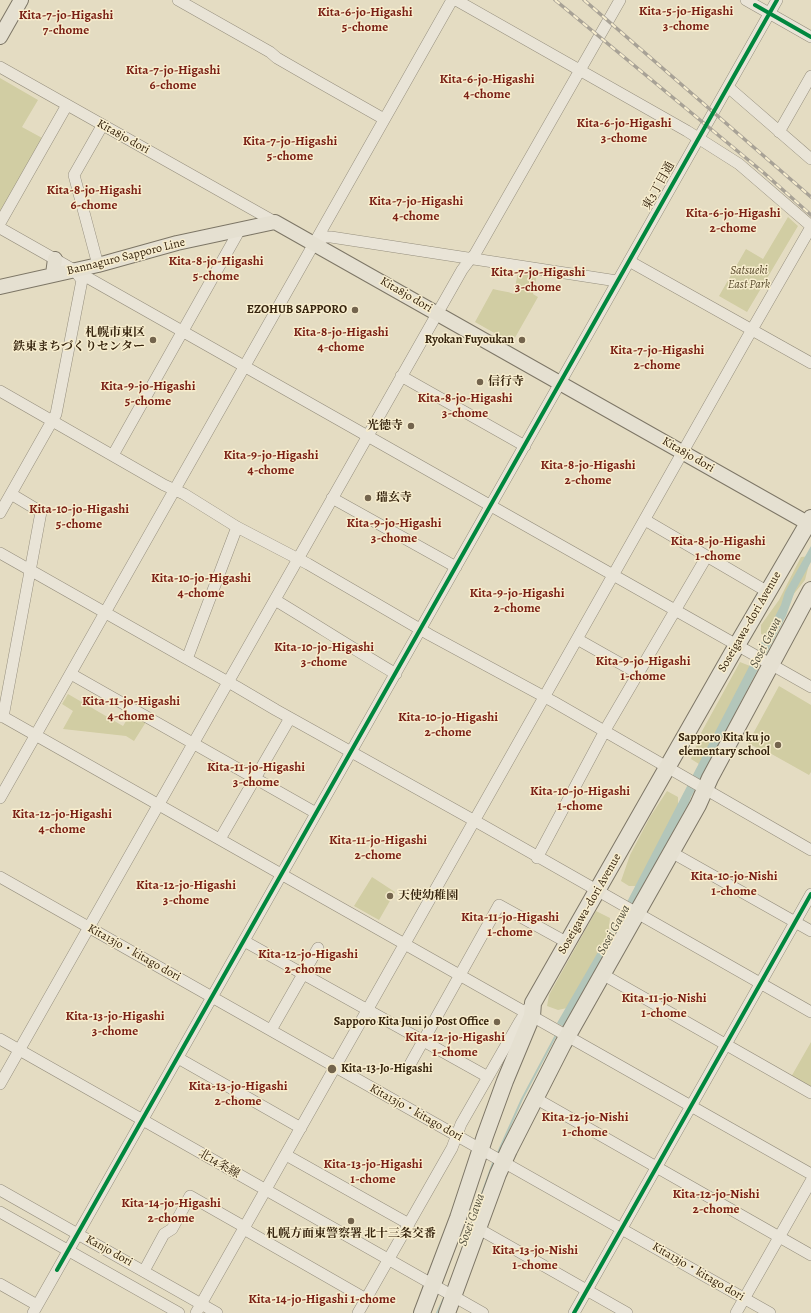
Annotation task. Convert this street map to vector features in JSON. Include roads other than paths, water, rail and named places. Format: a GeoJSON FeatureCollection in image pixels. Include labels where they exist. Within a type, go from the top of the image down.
{"type":"FeatureCollection","features":[{"type":"Feature","properties":{"kind":"highway","name":"Soseigawa-dori Avenue"},"geometry":{"type":"LineString","coordinates":[[447,1313],[452,1295],[479,1229],[505,1081],[530,1010],[737,645],[810,522]]}},
{"type":"Feature","properties":{"kind":"highway","name":"Soseigawa-dori Avenue"},"geometry":{"type":"LineString","coordinates":[[422,1313],[436,1286],[458,1218],[493,1156],[535,1098],[561,1032],[602,974],[630,909],[671,852],[698,805],[698,784],[710,778],[763,660],[811,590]]}},
{"type":"Feature","properties":{"kind":"main road"},"geometry":{"type":"LineString","coordinates":[[0,37],[21,0]]}},
{"type":"Feature","properties":{"kind":"main road","name":"Kita8jo dori"},"geometry":{"type":"LineString","coordinates":[[275,222],[683,453],[810,522]]}},
{"type":"Feature","properties":{"kind":"main road","name":"Bannaguro Sapporo Line"},"geometry":{"type":"LineString","coordinates":[[0,287],[98,265],[177,243],[239,231],[275,222]]}},
{"type":"Feature","properties":{"kind":"main road"},"geometry":{"type":"LineString","coordinates":[[53,274],[55,259]]}},
{"type":"Feature","properties":{"kind":"street"},"geometry":{"type":"LineString","coordinates":[[178,0],[384,119]]}},
{"type":"Feature","properties":{"kind":"street"},"geometry":{"type":"LineString","coordinates":[[0,798],[452,0]]}},
{"type":"Feature","properties":{"kind":"street"},"geometry":{"type":"LineString","coordinates":[[199,1308],[811,226],[739,164],[698,138],[456,0]]}},
{"type":"Feature","properties":{"kind":"street"},"geometry":{"type":"LineString","coordinates":[[0,1084],[437,313],[462,270],[475,254],[512,192],[620,0]]}},
{"type":"Feature","properties":{"kind":"street"},"geometry":{"type":"LineString","coordinates":[[746,0],[811,37]]}},
{"type":"Feature","properties":{"kind":"street","name":"東3丁目通"},"geometry":{"type":"LineString","coordinates":[[35,1309],[777,0]]}},
{"type":"Feature","properties":{"kind":"street","name":"Kita8jo dori"},"geometry":{"type":"LineString","coordinates":[[0,67],[102,126],[275,222]]}},
{"type":"Feature","properties":{"kind":"street"},"geometry":{"type":"LineString","coordinates":[[779,132],[811,76]]}},
{"type":"Feature","properties":{"kind":"street"},"geometry":{"type":"LineString","coordinates":[[728,87],[811,159]]}},
{"type":"Feature","properties":{"kind":"street"},"geometry":{"type":"LineString","coordinates":[[0,223],[67,106]]}},
{"type":"Feature","properties":{"kind":"street"},"geometry":{"type":"LineString","coordinates":[[98,265],[74,175],[102,126]]}},
{"type":"Feature","properties":{"kind":"street"},"geometry":{"type":"LineString","coordinates":[[0,228],[811,687]]}},
{"type":"Feature","properties":{"kind":"street"},"geometry":{"type":"LineString","coordinates":[[114,455],[239,231]]}},
{"type":"Feature","properties":{"kind":"street"},"geometry":{"type":"LineString","coordinates":[[314,244],[325,237],[331,237],[617,282]]}},
{"type":"Feature","properties":{"kind":"street"},"geometry":{"type":"LineString","coordinates":[[629,261],[811,363]]}},
{"type":"Feature","properties":{"kind":"street"},"geometry":{"type":"LineString","coordinates":[[0,513],[56,414],[82,280],[75,270]]}},
{"type":"Feature","properties":{"kind":"street"},"geometry":{"type":"LineString","coordinates":[[401,376],[525,446]]}},
{"type":"Feature","properties":{"kind":"street"},"geometry":{"type":"LineString","coordinates":[[0,391],[174,490],[184,494],[238,527],[297,560],[308,564],[420,630],[544,698],[554,702],[811,850]]}},
{"type":"Feature","properties":{"kind":"street"},"geometry":{"type":"LineString","coordinates":[[11,494],[40,512],[2,716],[460,975],[530,1010],[561,1032],[811,1174]]}},
{"type":"Feature","properties":{"kind":"street"},"geometry":{"type":"LineString","coordinates":[[332,498],[456,567]]}},
{"type":"Feature","properties":{"kind":"street"},"geometry":{"type":"LineString","coordinates":[[645,520],[768,592]]}},
{"type":"Feature","properties":{"kind":"street"},"geometry":{"type":"LineString","coordinates":[[187,659],[238,527]]}},
{"type":"Feature","properties":{"kind":"street"},"geometry":{"type":"LineString","coordinates":[[0,553],[811,1012]]}},
{"type":"Feature","properties":{"kind":"street"},"geometry":{"type":"LineString","coordinates":[[537,858],[606,732],[608,725],[707,556]]}},
{"type":"Feature","properties":{"kind":"street"},"geometry":{"type":"LineString","coordinates":[[275,600],[396,674]]}},
{"type":"Feature","properties":{"kind":"street"},"geometry":{"type":"LineString","coordinates":[[577,639],[639,674]]}},
{"type":"Feature","properties":{"kind":"street"},"geometry":{"type":"LineString","coordinates":[[71,674],[316,813]]}},
{"type":"Feature","properties":{"kind":"street"},"geometry":{"type":"LineString","coordinates":[[220,839],[290,718]]}},
{"type":"Feature","properties":{"kind":"street"},"geometry":{"type":"LineString","coordinates":[[671,852],[811,931]]}},
{"type":"Feature","properties":{"kind":"street","name":"Kita13jo・kitago dori"},"geometry":{"type":"LineString","coordinates":[[0,877],[770,1313]]}},
{"type":"Feature","properties":{"kind":"street"},"geometry":{"type":"LineString","coordinates":[[574,1313],[811,894]]}},
{"type":"Feature","properties":{"kind":"street"},"geometry":{"type":"LineString","coordinates":[[408,1068],[499,906],[568,943]]}},
{"type":"Feature","properties":{"kind":"street"},"geometry":{"type":"LineString","coordinates":[[244,942],[488,1077]]}},
{"type":"Feature","properties":{"kind":"street"},"geometry":{"type":"LineString","coordinates":[[271,1030],[318,948]]}},
{"type":"Feature","properties":{"kind":"street"},"geometry":{"type":"LineString","coordinates":[[602,974],[811,1093]]}},
{"type":"Feature","properties":{"kind":"street"},"geometry":{"type":"LineString","coordinates":[[358,1313],[452,1148],[462,1124],[488,1077],[530,1010]]}},
{"type":"Feature","properties":{"kind":"street","name":"北14条線"},"geometry":{"type":"LineString","coordinates":[[0,1039],[452,1295]]}},
{"type":"Feature","properties":{"kind":"street"},"geometry":{"type":"LineString","coordinates":[[178,1058],[300,1128]]}},
{"type":"Feature","properties":{"kind":"street"},"geometry":{"type":"LineString","coordinates":[[535,1098],[811,1255]]}},
{"type":"Feature","properties":{"kind":"street"},"geometry":{"type":"LineString","coordinates":[[286,1154],[409,1224]]}},
{"type":"Feature","properties":{"kind":"street"},"geometry":{"type":"LineString","coordinates":[[736,1313],[811,1181]]}},
{"type":"Feature","properties":{"kind":"street","name":"Kanjo dori"},"geometry":{"type":"LineString","coordinates":[[0,1190],[144,1271],[199,1308],[217,1313]]}},
{"type":"Feature","properties":{"kind":"street"},"geometry":{"type":"LineString","coordinates":[[144,1271],[164,1234],[172,1229],[190,1196],[249,1232],[366,1299]]}},
{"type":"Feature","properties":{"kind":"street","name":"Kanjo dori"},"geometry":{"type":"LineString","coordinates":[[0,1212],[179,1313]]}},
{"type":"Feature","properties":{"kind":"street"},"geometry":{"type":"LineString","coordinates":[[479,1229],[627,1313]]}},
{"type":"Feature","properties":{"kind":"street"},"geometry":{"type":"LineString","coordinates":[[0,1284],[35,1309]]}},
{"type":"Feature","properties":{"kind":"street"},"geometry":{"type":"LineString","coordinates":[[452,1295],[483,1313]]}},
{"type":"Feature","properties":{"kind":"water"},"geometry":{"type":"Polygon","coordinates":[[[811,546],[811,562],[795,591],[786,616],[689,803],[564,1027],[557,1023],[628,900],[781,605],[785,592],[811,546]]]}},
{"type":"Feature","properties":{"kind":"waterway","name":"Sosei Gawa"},"geometry":{"type":"LineString","coordinates":[[497,1155],[522,1099],[556,1035]]}},
{"type":"Feature","properties":{"kind":"waterway","name":"Sosei Gawa"},"geometry":{"type":"LineString","coordinates":[[474,1216],[494,1160]]}},
{"type":"Feature","properties":{"kind":"waterway","name":"Sosei Gawa"},"geometry":{"type":"LineString","coordinates":[[437,1313],[445,1296]]}},
{"type":"Feature","properties":{"kind":"railway"},"geometry":{"type":"LineString","coordinates":[[555,0],[764,173],[811,215]]}},
{"type":"Feature","properties":{"kind":"railway"},"geometry":{"type":"LineString","coordinates":[[584,0],[811,197]]}},
{"type":"Feature","properties":{"kind":"place","name":"EZOHUB SAPPORO"},"geometry":{"type":"Point","coordinates":[355,310]}},
{"type":"Feature","properties":{"kind":"place","name":"札幌市東区 鉄東まちづくりセンター"},"geometry":{"type":"Point","coordinates":[153,340]}},
{"type":"Feature","properties":{"kind":"place","name":"Ryokan Fuyoukan"},"geometry":{"type":"Point","coordinates":[522,340]}},
{"type":"Feature","properties":{"kind":"place","name":"信行寺"},"geometry":{"type":"Point","coordinates":[480,382]}},
{"type":"Feature","properties":{"kind":"place","name":"光徳寺"},"geometry":{"type":"Point","coordinates":[411,426]}},
{"type":"Feature","properties":{"kind":"place","name":"瑞玄寺"},"geometry":{"type":"Point","coordinates":[368,498]}},
{"type":"Feature","properties":{"kind":"place","name":"Sapporo Kita ku jo elementary school"},"geometry":{"type":"Point","coordinates":[778,745]}},
{"type":"Feature","properties":{"kind":"place","name":"天使幼稚園"},"geometry":{"type":"Point","coordinates":[390,896]}},
{"type":"Feature","properties":{"kind":"place","name":"Sapporo Kita Juni jo Post Office"},"geometry":{"type":"Point","coordinates":[497,1022]}},
{"type":"Feature","properties":{"kind":"place","name":"Kita-13-Jo-Higashi"},"geometry":{"type":"Point","coordinates":[332,1069]}},
{"type":"Feature","properties":{"kind":"place","name":"札幌方面東警察署 北十三条交番"},"geometry":{"type":"Point","coordinates":[351,1221]}},
{"type":"Feature","properties":{"kind":"district","name":"Kita-6-jo-Higashi 5-chome"},"geometry":{"type":"Point","coordinates":[365,20]}},
{"type":"Feature","properties":{"kind":"district","name":"Kita-5-jo-Higashi 3-chome"},"geometry":{"type":"Point","coordinates":[686,20]}},
{"type":"Feature","properties":{"kind":"district","name":"Kita-7-jo-Higashi 7-chome"},"geometry":{"type":"Point","coordinates":[66,24]}},
{"type":"Feature","properties":{"kind":"district","name":"Kita-7-jo-Higashi 6-chome"},"geometry":{"type":"Point","coordinates":[173,78]}},
{"type":"Feature","properties":{"kind":"district","name":"Kita-6-jo-Higashi 4-chome"},"geometry":{"type":"Point","coordinates":[487,88]}},
{"type":"Feature","properties":{"kind":"district","name":"Kita-6-jo-Higashi 3-chome"},"geometry":{"type":"Point","coordinates":[624,132]}},
{"type":"Feature","properties":{"kind":"district","name":"Kita-7-jo-Higashi 5-chome"},"geometry":{"type":"Point","coordinates":[290,150]}},
{"type":"Feature","properties":{"kind":"district","name":"Kita-8-jo-Higashi 6-chome"},"geometry":{"type":"Point","coordinates":[94,198]}},
{"type":"Feature","properties":{"kind":"district","name":"Kita-7-jo-Higashi 4-chome"},"geometry":{"type":"Point","coordinates":[416,210]}},
{"type":"Feature","properties":{"kind":"district","name":"Kita-6-jo-Higashi 2-chome"},"geometry":{"type":"Point","coordinates":[733,222]}},
{"type":"Feature","properties":{"kind":"district","name":"Kita-8-jo-Higashi 5-chome"},"geometry":{"type":"Point","coordinates":[216,270]}},
{"type":"Feature","properties":{"kind":"district","name":"Kita-7-jo-Higashi 3-chome"},"geometry":{"type":"Point","coordinates":[538,280]}},
{"type":"Feature","properties":{"kind":"district","name":"Kita-8-jo-Higashi 4-chome"},"geometry":{"type":"Point","coordinates":[341,340]}},
{"type":"Feature","properties":{"kind":"district","name":"Kita-7-jo-Higashi 2-chome"},"geometry":{"type":"Point","coordinates":[657,358]}},
{"type":"Feature","properties":{"kind":"district","name":"Kita-9-jo-Higashi 5-chome"},"geometry":{"type":"Point","coordinates":[148,394]}},
{"type":"Feature","properties":{"kind":"district","name":"Kita-8-jo-Higashi 3-chome"},"geometry":{"type":"Point","coordinates":[465,406]}},
{"type":"Feature","properties":{"kind":"district","name":"Kita-9-jo-Higashi 4-chome"},"geometry":{"type":"Point","coordinates":[271,464]}},
{"type":"Feature","properties":{"kind":"district","name":"Kita-8-jo-Higashi 2-chome"},"geometry":{"type":"Point","coordinates":[588,474]}},
{"type":"Feature","properties":{"kind":"district","name":"Kita-10-jo-Higashi 5-chome"},"geometry":{"type":"Point","coordinates":[79,518]}},
{"type":"Feature","properties":{"kind":"district","name":"Kita-9-jo-Higashi 3-chome"},"geometry":{"type":"Point","coordinates":[394,532]}},
{"type":"Feature","properties":{"kind":"district","name":"Kita-8-jo-Higashi 1-chome"},"geometry":{"type":"Point","coordinates":[718,550]}},
{"type":"Feature","properties":{"kind":"district","name":"Kita-10-jo-Higashi 4-chome"},"geometry":{"type":"Point","coordinates":[201,586]}},
{"type":"Feature","properties":{"kind":"district","name":"Kita-9-jo-Higashi 2-chome"},"geometry":{"type":"Point","coordinates":[517,602]}},
{"type":"Feature","properties":{"kind":"district","name":"Kita-10-jo-Higashi 3-chome"},"geometry":{"type":"Point","coordinates":[324,656]}},
{"type":"Feature","properties":{"kind":"district","name":"Kita-9-jo-Higashi 1-chome"},"geometry":{"type":"Point","coordinates":[643,670]}},
{"type":"Feature","properties":{"kind":"district","name":"Kita-11-jo-Higashi 4-chome"},"geometry":{"type":"Point","coordinates":[131,710]}},
{"type":"Feature","properties":{"kind":"district","name":"Kita-10-jo-Higashi 2-chome"},"geometry":{"type":"Point","coordinates":[448,726]}},
{"type":"Feature","properties":{"kind":"district","name":"Kita-11-jo-Higashi 3-chome"},"geometry":{"type":"Point","coordinates":[256,776]}},
{"type":"Feature","properties":{"kind":"district","name":"Kita-10-jo-Higashi 1-chome"},"geometry":{"type":"Point","coordinates":[580,800]}},
{"type":"Feature","properties":{"kind":"district","name":"Kita-12-jo-Higashi 4-chome"},"geometry":{"type":"Point","coordinates":[62,822]}},
{"type":"Feature","properties":{"kind":"district","name":"Kita-11-jo-Higashi 2-chome"},"geometry":{"type":"Point","coordinates":[378,848]}},
{"type":"Feature","properties":{"kind":"district","name":"Kita-10-jo-Nishi 1-chome"},"geometry":{"type":"Point","coordinates":[734,884]}},
{"type":"Feature","properties":{"kind":"district","name":"Kita-12-jo-Higashi 3-chome"},"geometry":{"type":"Point","coordinates":[186,894]}},
{"type":"Feature","properties":{"kind":"district","name":"Kita-11-jo-Higashi 1-chome"},"geometry":{"type":"Point","coordinates":[510,926]}},
{"type":"Feature","properties":{"kind":"district","name":"Kita-12-jo-Higashi 2-chome"},"geometry":{"type":"Point","coordinates":[308,962]}},
{"type":"Feature","properties":{"kind":"district","name":"Kita-11-jo-Nishi 1-chome"},"geometry":{"type":"Point","coordinates":[664,1006]}},
{"type":"Feature","properties":{"kind":"district","name":"Kita-13-jo-Higashi 3-chome"},"geometry":{"type":"Point","coordinates":[115,1024]}},
{"type":"Feature","properties":{"kind":"district","name":"Kita-12-jo-Higashi 1-chome"},"geometry":{"type":"Point","coordinates":[455,1046]}},
{"type":"Feature","properties":{"kind":"district","name":"Kita-13-jo-Higashi 2-chome"},"geometry":{"type":"Point","coordinates":[238,1094]}},
{"type":"Feature","properties":{"kind":"district","name":"Kita-12-jo-Nishi 1-chome"},"geometry":{"type":"Point","coordinates":[585,1126]}},
{"type":"Feature","properties":{"kind":"district","name":"Kita-13-jo-Higashi 1-chome"},"geometry":{"type":"Point","coordinates":[373,1172]}},
{"type":"Feature","properties":{"kind":"district","name":"Kita-12-jo-Nishi 2-chome"},"geometry":{"type":"Point","coordinates":[716,1202]}},
{"type":"Feature","properties":{"kind":"district","name":"Kita-14-jo-Higashi 2-chome"},"geometry":{"type":"Point","coordinates":[171,1212]}},
{"type":"Feature","properties":{"kind":"district","name":"Kita-13-jo-Nishi 1-chome"},"geometry":{"type":"Point","coordinates":[535,1258]}},
{"type":"Feature","properties":{"kind":"district","name":"Kita-14-jo-Higashi 1-chome"},"geometry":{"type":"Point","coordinates":[322,1300]}},
{"type":"Feature","properties":{"kind":"park label","name":"Satsueki East Park"},"geometry":{"type":"Point","coordinates":[749,278]}}]}
